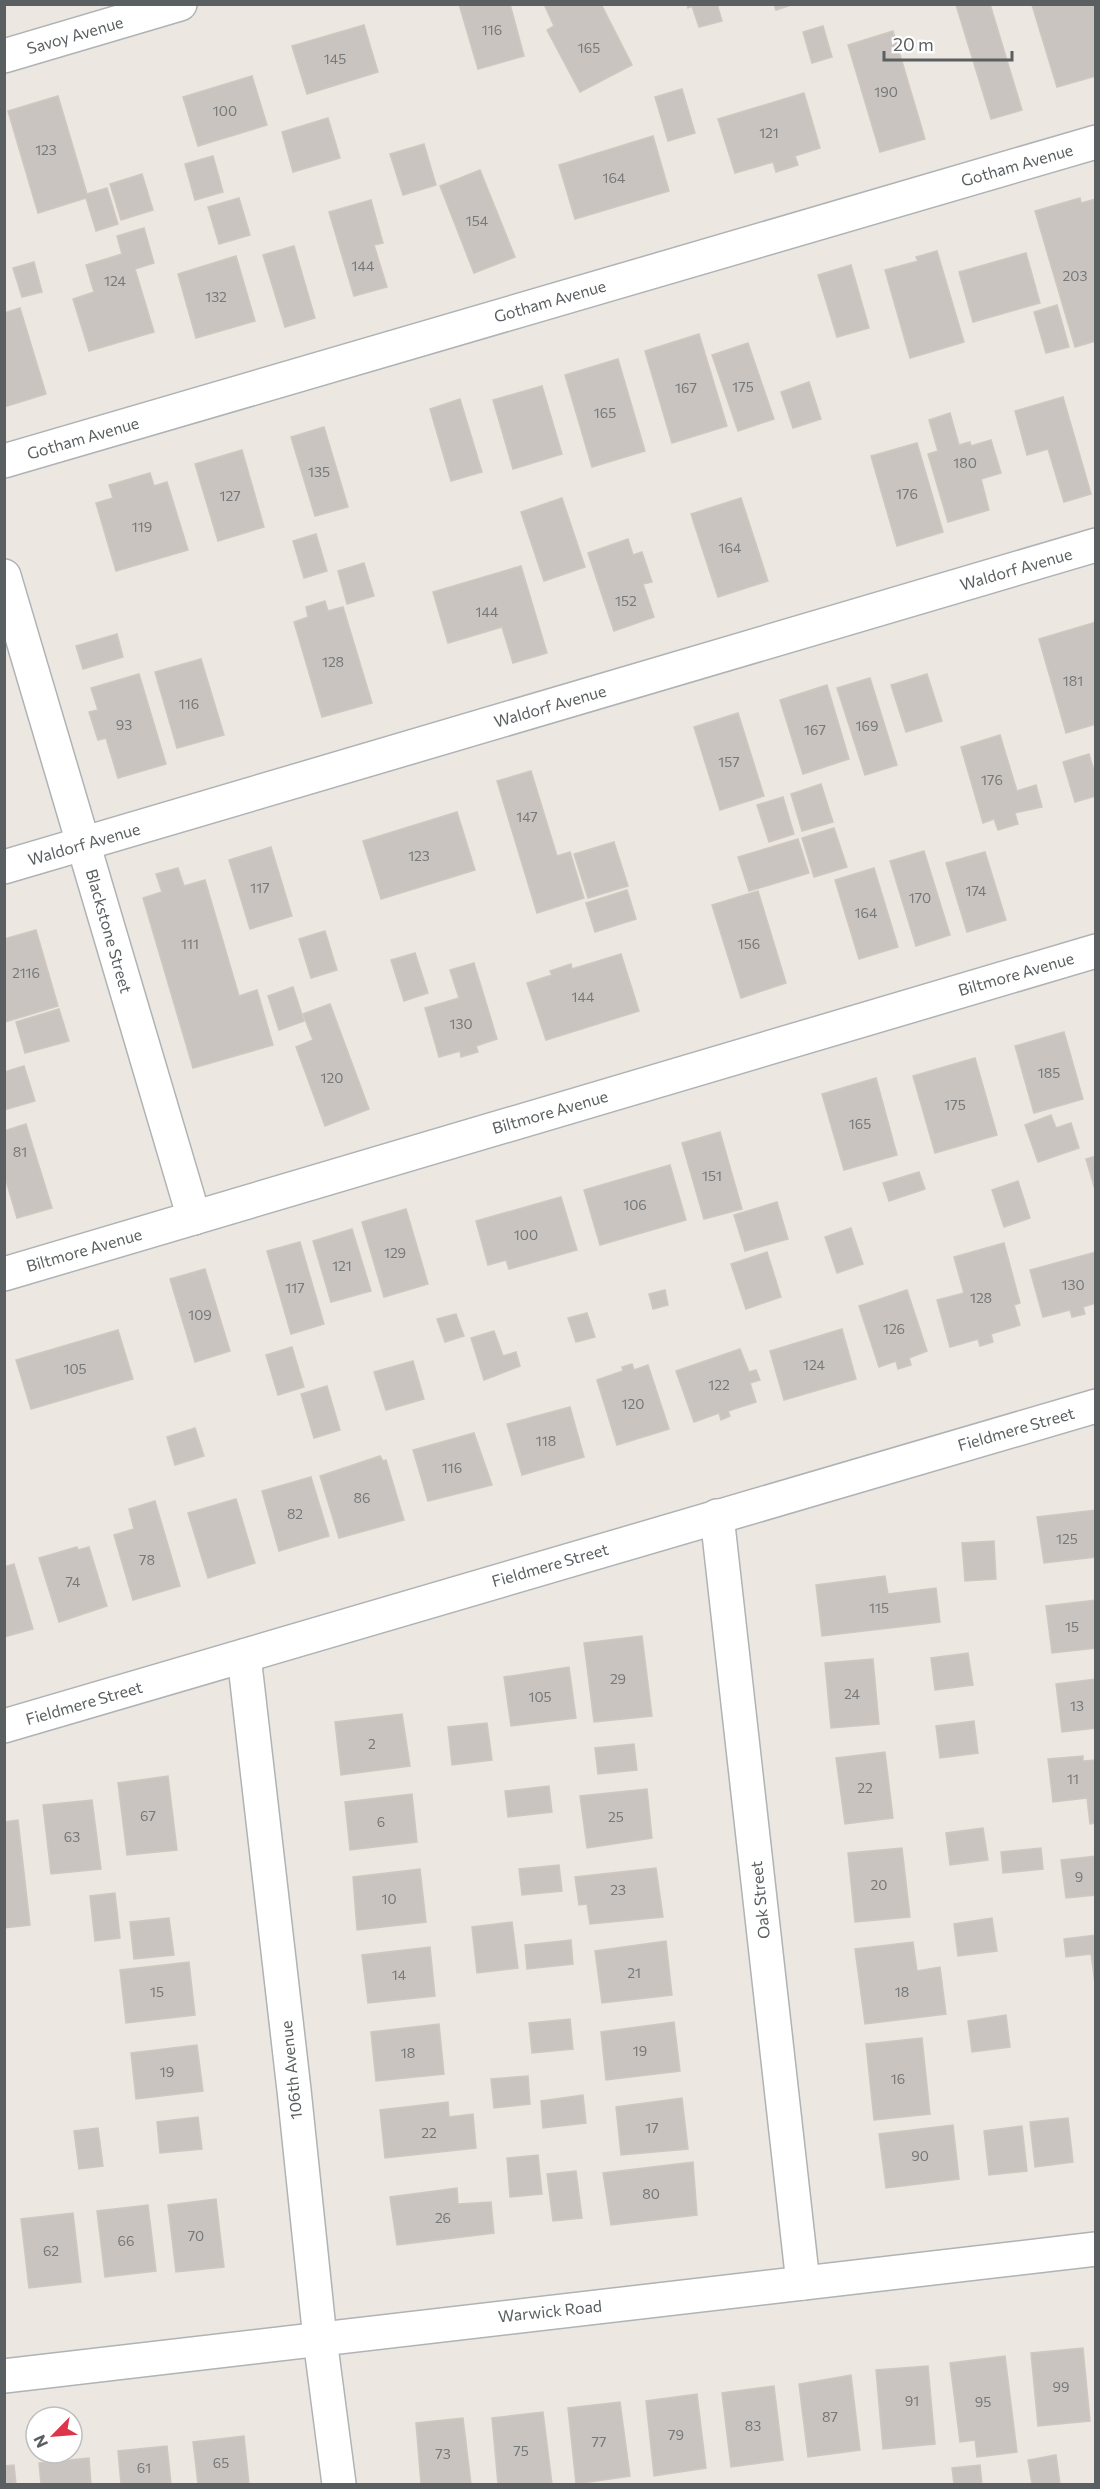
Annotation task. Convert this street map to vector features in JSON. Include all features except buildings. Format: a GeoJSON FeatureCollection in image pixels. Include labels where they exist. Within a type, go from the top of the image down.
{"type":"FeatureCollection","features":[{"type":"Feature","properties":{"kind":"street","name":"Savoy Avenue"},"geometry":{"type":"LineString","coordinates":[[4,56],[180,4]]}},
{"type":"Feature","properties":{"kind":"street","name":"Gotham Avenue"},"geometry":{"type":"LineString","coordinates":[[4,461],[1095,142]]}},
{"type":"Feature","properties":{"kind":"street","name":"Waldorf Avenue"},"geometry":{"type":"LineString","coordinates":[[4,867],[1095,545]]}},
{"type":"Feature","properties":{"kind":"street","name":"Blackstone Street"},"geometry":{"type":"LineString","coordinates":[[4,576],[194,1218]]}},
{"type":"Feature","properties":{"kind":"street","name":"Biltmore Avenue"},"geometry":{"type":"LineString","coordinates":[[4,1274],[1095,951]]}},
{"type":"Feature","properties":{"kind":"street","name":"Fieldmere Street"},"geometry":{"type":"LineString","coordinates":[[4,1726],[1095,1406]]}},
{"type":"Feature","properties":{"kind":"street","name":"Oak Street"},"geometry":{"type":"LineString","coordinates":[[717,1516],[803,2283]]}},
{"type":"Feature","properties":{"kind":"street","name":"106th Avenue"},"geometry":{"type":"LineString","coordinates":[[244,1656],[320,2339],[339,2484]]}},
{"type":"Feature","properties":{"kind":"street","name":"Warwick Road"},"geometry":{"type":"LineString","coordinates":[[4,2376],[1095,2249]]}}]}
